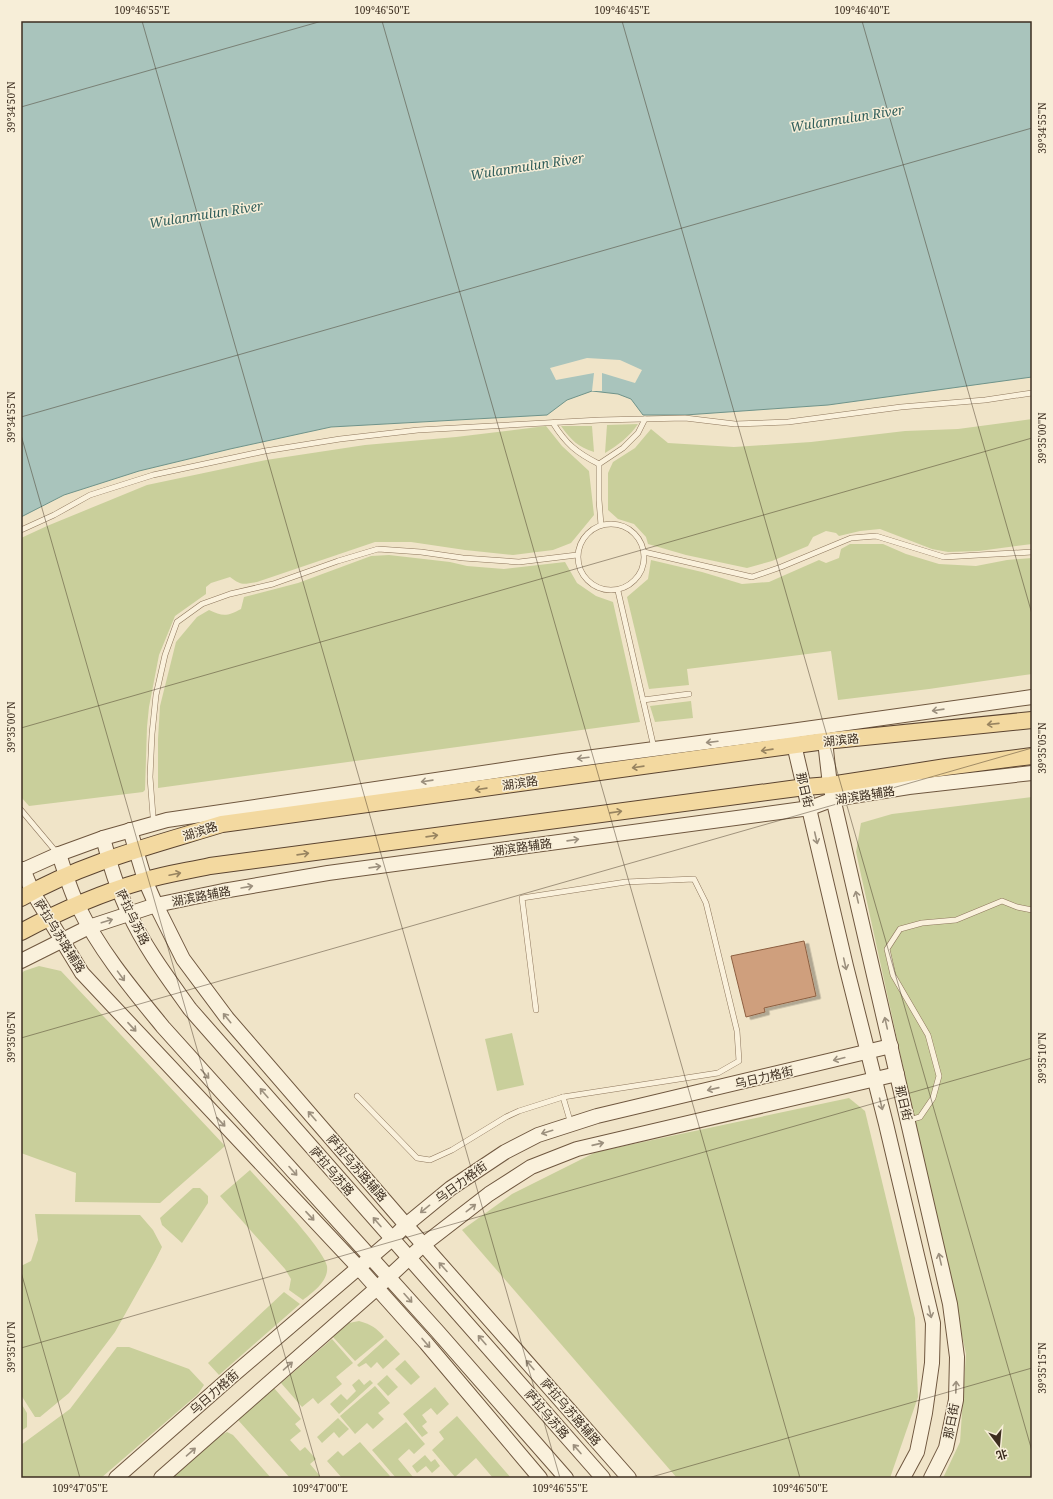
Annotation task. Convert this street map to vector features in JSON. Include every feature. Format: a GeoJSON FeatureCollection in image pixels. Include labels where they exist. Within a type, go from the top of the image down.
{"type":"FeatureCollection","features":[{"type":"Feature","properties":{"kind":"main road","name":"湖滨路"},"geometry":{"type":"LineString","coordinates":[[27,894],[66,875],[108,858],[137,851],[222,824],[822,734],[1032,720]]}},
{"type":"Feature","properties":{"kind":"main road"},"geometry":{"type":"LineString","coordinates":[[21,932],[48,918],[118,888],[145,880],[210,866],[805,787],[832,792],[946,767],[1032,756]]}},
{"type":"Feature","properties":{"kind":"street"},"geometry":{"type":"LineString","coordinates":[[822,734],[1032,698]]}},
{"type":"Feature","properties":{"kind":"street","name":"那日街"},"geometry":{"type":"LineString","coordinates":[[822,734],[832,792],[950,1304],[957,1357],[956,1400],[946,1448],[931,1478]]}},
{"type":"Feature","properties":{"kind":"street"},"geometry":{"type":"LineString","coordinates":[[22,867],[103,838],[167,820],[563,761],[654,749],[793,738]]}},
{"type":"Feature","properties":{"kind":"street","name":"那日街"},"geometry":{"type":"LineString","coordinates":[[793,738],[846,966],[933,1323],[932,1363],[925,1413],[916,1452],[903,1478]]}},
{"type":"Feature","properties":{"kind":"street","name":"湖滨路辅路"},"geometry":{"type":"LineString","coordinates":[[21,961],[89,927],[156,905],[223,891],[328,873],[810,808],[832,792],[909,787],[1032,773]]}},
{"type":"Feature","properties":{"kind":"street","name":"萨拉乌苏路辅路"},"geometry":{"type":"LineString","coordinates":[[130,830],[145,880],[183,959],[227,1018],[406,1225],[629,1478]]}},
{"type":"Feature","properties":{"kind":"street","name":"萨拉乌苏路"},"geometry":{"type":"LineString","coordinates":[[103,838],[118,888],[129,914],[158,965],[190,1009],[603,1478]]}},
{"type":"Feature","properties":{"kind":"street"},"geometry":{"type":"LineString","coordinates":[[59,854],[77,905],[89,927],[121,976],[162,1027],[389,1277],[566,1478]]}},
{"type":"Feature","properties":{"kind":"street","name":"萨拉乌苏路辅路"},"geometry":{"type":"LineString","coordinates":[[22,867],[27,894],[48,918],[82,973],[359,1268],[426,1343],[540,1478]]}},
{"type":"Feature","properties":{"kind":"street","name":"乌日力格街"},"geometry":{"type":"LineString","coordinates":[[116,1478],[359,1268],[406,1225],[451,1188],[505,1152],[538,1135],[597,1116],[891,1046]]}},
{"type":"Feature","properties":{"kind":"street"},"geometry":{"type":"LineString","coordinates":[[161,1478],[410,1259],[423,1244],[489,1194],[531,1167],[577,1149],[897,1074]]}},
{"type":"Feature","properties":{"kind":"lane"},"geometry":{"type":"LineString","coordinates":[[21,530],[90,495],[152,475],[265,451],[340,439],[418,430],[645,419],[685,418],[735,424],[788,422],[901,407],[985,400],[1032,393]]}},
{"type":"Feature","properties":{"kind":"lane"},"geometry":{"type":"LineString","coordinates":[[599,464],[623,448],[638,433],[645,419]]}},
{"type":"Feature","properties":{"kind":"lane"},"geometry":{"type":"LineString","coordinates":[[553,423],[563,438],[582,456],[599,464]]}},
{"type":"Feature","properties":{"kind":"lane"},"geometry":{"type":"LineString","coordinates":[[599,464],[601,525]]}},
{"type":"Feature","properties":{"kind":"lane"},"geometry":{"type":"LineString","coordinates":[[609,524],[625,527],[637,537],[644,552],[644,564],[639,575],[628,586],[618,591],[604,590],[590,584],[580,571],[577,555],[579,547],[585,537],[594,528],[609,524]]}},
{"type":"Feature","properties":{"kind":"lane"},"geometry":{"type":"LineString","coordinates":[[644,552],[752,577],[781,567],[851,538],[876,536],[944,557],[1032,552]]}},
{"type":"Feature","properties":{"kind":"lane"},"geometry":{"type":"LineString","coordinates":[[153,816],[150,777],[152,734],[156,694],[165,655],[177,622],[202,604],[230,594],[273,584],[338,561],[378,549],[519,562],[577,555]]}},
{"type":"Feature","properties":{"kind":"lane"},"geometry":{"type":"LineString","coordinates":[[618,591],[654,749]]}},
{"type":"Feature","properties":{"kind":"lane"},"geometry":{"type":"LineString","coordinates":[[643,700],[689,694]]}},
{"type":"Feature","properties":{"kind":"lane"},"geometry":{"type":"LineString","coordinates":[[21,810],[59,854]]}},
{"type":"Feature","properties":{"kind":"lane"},"geometry":{"type":"LineString","coordinates":[[357,1096],[416,1158],[430,1160],[452,1150],[506,1117],[519,1111],[563,1097],[718,1073],[739,1061],[737,1031],[734,1016],[706,903],[694,879],[626,882],[522,898],[536,1010]]}},
{"type":"Feature","properties":{"kind":"lane"},"geometry":{"type":"LineString","coordinates":[[908,1120],[920,1117],[933,1098],[939,1076],[928,1035],[893,975],[887,949],[900,929],[922,923],[956,920],[1002,901],[1017,907],[1032,910]]}},
{"type":"Feature","properties":{"kind":"lane"},"geometry":{"type":"LineString","coordinates":[[563,1097],[572,1124]]}},
{"type":"Feature","properties":{"kind":"green space"},"geometry":{"type":"Polygon","coordinates":[[[1032,419],[1032,544],[979,551],[948,552],[932,549],[880,529],[860,531],[839,536],[836,533],[826,531],[813,537],[808,546],[772,561],[747,568],[686,555],[648,544],[646,537],[634,524],[618,519],[608,510],[608,473],[613,462],[635,448],[651,429],[668,443],[734,447],[811,442],[905,431],[958,429],[1032,419]]]}},
{"type":"Feature","properties":{"kind":"green space"},"geometry":{"type":"Polygon","coordinates":[[[638,424],[631,433],[605,453],[607,425],[638,424]]]}},
{"type":"Feature","properties":{"kind":"green space"},"geometry":{"type":"Polygon","coordinates":[[[546,426],[562,446],[589,471],[594,515],[571,543],[553,550],[513,555],[411,542],[375,542],[257,582],[243,584],[230,577],[211,583],[206,587],[206,594],[175,616],[159,655],[149,707],[145,790],[143,792],[29,806],[21,797],[21,538],[147,485],[266,460],[365,445],[456,437],[546,426]]]}},
{"type":"Feature","properties":{"kind":"green space"},"geometry":{"type":"Polygon","coordinates":[[[561,426],[592,426],[594,452],[575,442],[561,426]]]}},
{"type":"Feature","properties":{"kind":"green space"},"geometry":{"type":"Polygon","coordinates":[[[850,544],[883,544],[906,554],[939,564],[976,566],[1007,560],[1032,558],[1032,674],[838,700],[831,651],[687,669],[689,685],[649,689],[627,597],[648,579],[651,560],[702,572],[742,584],[769,582],[819,560],[826,563],[839,558],[841,549],[850,544]]]}},
{"type":"Feature","properties":{"kind":"green space"},"geometry":{"type":"Polygon","coordinates":[[[389,555],[450,562],[467,566],[504,569],[565,562],[577,583],[596,596],[613,602],[640,722],[158,788],[160,706],[176,642],[197,617],[209,610],[222,615],[232,613],[241,609],[244,597],[298,583],[371,556],[389,555]]]}},
{"type":"Feature","properties":{"kind":"green space"},"geometry":{"type":"Polygon","coordinates":[[[691,701],[693,718],[655,722],[650,706],[691,701]]]}},
{"type":"Feature","properties":{"kind":"green space"},"geometry":{"type":"Polygon","coordinates":[[[1032,797],[1032,1478],[943,1478],[960,1442],[966,1354],[856,852],[861,823],[892,814],[1032,797]]]}},
{"type":"Feature","properties":{"kind":"green space"},"geometry":{"type":"Polygon","coordinates":[[[39,966],[61,971],[225,1146],[160,1203],[75,1202],[76,1173],[21,1153],[21,974],[24,971],[39,966]]]}},
{"type":"Feature","properties":{"kind":"green space"},"geometry":{"type":"Polygon","coordinates":[[[512,1033],[524,1085],[497,1091],[485,1039],[512,1033]]]}},
{"type":"Feature","properties":{"kind":"green space"},"geometry":{"type":"Polygon","coordinates":[[[849,1098],[865,1111],[915,1318],[918,1397],[890,1478],[677,1478],[462,1230],[512,1194],[596,1152],[849,1098]]]}},
{"type":"Feature","properties":{"kind":"green space"},"geometry":{"type":"Polygon","coordinates":[[[250,1170],[280,1203],[316,1246],[324,1258],[327,1266],[326,1277],[316,1290],[303,1300],[289,1290],[291,1279],[285,1269],[220,1196],[250,1170]]]}},
{"type":"Feature","properties":{"kind":"green space"},"geometry":{"type":"Polygon","coordinates":[[[193,1188],[200,1188],[208,1196],[208,1203],[182,1243],[162,1225],[160,1218],[193,1188]]]}},
{"type":"Feature","properties":{"kind":"green space"},"geometry":{"type":"Polygon","coordinates":[[[35,1214],[140,1215],[153,1230],[162,1247],[115,1332],[69,1393],[40,1417],[35,1417],[21,1395],[21,1266],[31,1261],[38,1240],[35,1214]]]}},
{"type":"Feature","properties":{"kind":"green space"},"geometry":{"type":"Polygon","coordinates":[[[284,1292],[300,1304],[219,1375],[208,1363],[284,1292]]]}},
{"type":"Feature","properties":{"kind":"green space"},"geometry":{"type":"Polygon","coordinates":[[[359,1321],[373,1327],[384,1337],[355,1361],[333,1337],[349,1323],[359,1321]]]}},
{"type":"Feature","properties":{"kind":"green space"},"geometry":{"type":"Polygon","coordinates":[[[332,1339],[353,1363],[336,1377],[342,1384],[318,1404],[313,1398],[302,1407],[281,1383],[332,1339]]]}},
{"type":"Feature","properties":{"kind":"green space"},"geometry":{"type":"Polygon","coordinates":[[[386,1339],[400,1354],[383,1369],[377,1362],[371,1368],[366,1363],[359,1367],[357,1365],[386,1339]]]}},
{"type":"Feature","properties":{"kind":"green space"},"geometry":{"type":"Polygon","coordinates":[[[117,1347],[129,1347],[189,1369],[204,1385],[198,1394],[101,1478],[21,1478],[21,1445],[70,1409],[117,1347]]]}},
{"type":"Feature","properties":{"kind":"green space"},"geometry":{"type":"Polygon","coordinates":[[[405,1360],[420,1377],[411,1385],[395,1369],[405,1360]]]}},
{"type":"Feature","properties":{"kind":"green space"},"geometry":{"type":"Polygon","coordinates":[[[387,1375],[398,1387],[388,1396],[377,1384],[387,1375]]]}},
{"type":"Feature","properties":{"kind":"green space"},"geometry":{"type":"Polygon","coordinates":[[[359,1379],[364,1385],[370,1380],[373,1383],[339,1414],[330,1404],[341,1394],[347,1400],[356,1391],[352,1385],[359,1379]]]}},
{"type":"Feature","properties":{"kind":"green space"},"geometry":{"type":"Polygon","coordinates":[[[375,1386],[390,1403],[378,1413],[384,1419],[373,1429],[367,1423],[355,1434],[340,1416],[375,1386]]]}},
{"type":"Feature","properties":{"kind":"green space"},"geometry":{"type":"Polygon","coordinates":[[[435,1387],[449,1404],[437,1415],[431,1408],[422,1415],[427,1422],[422,1426],[428,1433],[422,1437],[403,1414],[435,1387]]]}},
{"type":"Feature","properties":{"kind":"green space"},"geometry":{"type":"Polygon","coordinates":[[[274,1388],[301,1419],[295,1424],[301,1431],[290,1440],[300,1451],[305,1447],[316,1459],[310,1464],[320,1476],[317,1478],[290,1478],[238,1420],[274,1388]]]}},
{"type":"Feature","properties":{"kind":"green space"},"geometry":{"type":"Polygon","coordinates":[[[21,1403],[27,1413],[27,1427],[21,1431],[21,1403]]]}},
{"type":"Feature","properties":{"kind":"green space"},"geometry":{"type":"Polygon","coordinates":[[[457,1416],[511,1478],[493,1478],[476,1458],[455,1477],[432,1450],[444,1439],[439,1432],[457,1416]]]}},
{"type":"Feature","properties":{"kind":"green space"},"geometry":{"type":"Polygon","coordinates":[[[338,1418],[349,1429],[339,1438],[334,1432],[322,1443],[317,1437],[338,1418]]]}},
{"type":"Feature","properties":{"kind":"green space"},"geometry":{"type":"Polygon","coordinates":[[[406,1422],[425,1444],[414,1454],[409,1449],[398,1459],[413,1477],[396,1478],[372,1450],[406,1422]]]}},
{"type":"Feature","properties":{"kind":"green space"},"geometry":{"type":"Polygon","coordinates":[[[227,1432],[233,1435],[271,1478],[172,1478],[219,1436],[227,1432]]]}},
{"type":"Feature","properties":{"kind":"green space"},"geometry":{"type":"Polygon","coordinates":[[[360,1442],[390,1476],[388,1478],[342,1478],[327,1461],[338,1451],[343,1456],[360,1442]]]}},
{"type":"Feature","properties":{"kind":"green space"},"geometry":{"type":"Polygon","coordinates":[[[425,1455],[431,1462],[435,1459],[440,1466],[432,1473],[426,1466],[417,1473],[412,1466],[425,1455]]]}},
{"type":"Feature","properties":{"kind":"water","name":"Wulanmulun River"},"geometry":{"type":"Polygon","coordinates":[[[21,21],[1032,21],[1032,377],[828,405],[685,415],[643,415],[631,399],[618,394],[592,391],[567,400],[547,415],[331,427],[139,471],[64,495],[21,517],[21,21]]]}},
{"type":"Feature","properties":{"kind":"pier"},"geometry":{"type":"Polygon","coordinates":[[[587,358],[620,360],[642,370],[635,383],[602,373],[602,391],[592,391],[594,373],[556,380],[550,368],[587,358]]]}},
{"type":"Feature","properties":{"kind":"building"},"geometry":{"type":"Polygon","coordinates":[[[804,941],[816,996],[764,1008],[765,1012],[746,1017],[731,956],[804,941]]]}}]}
